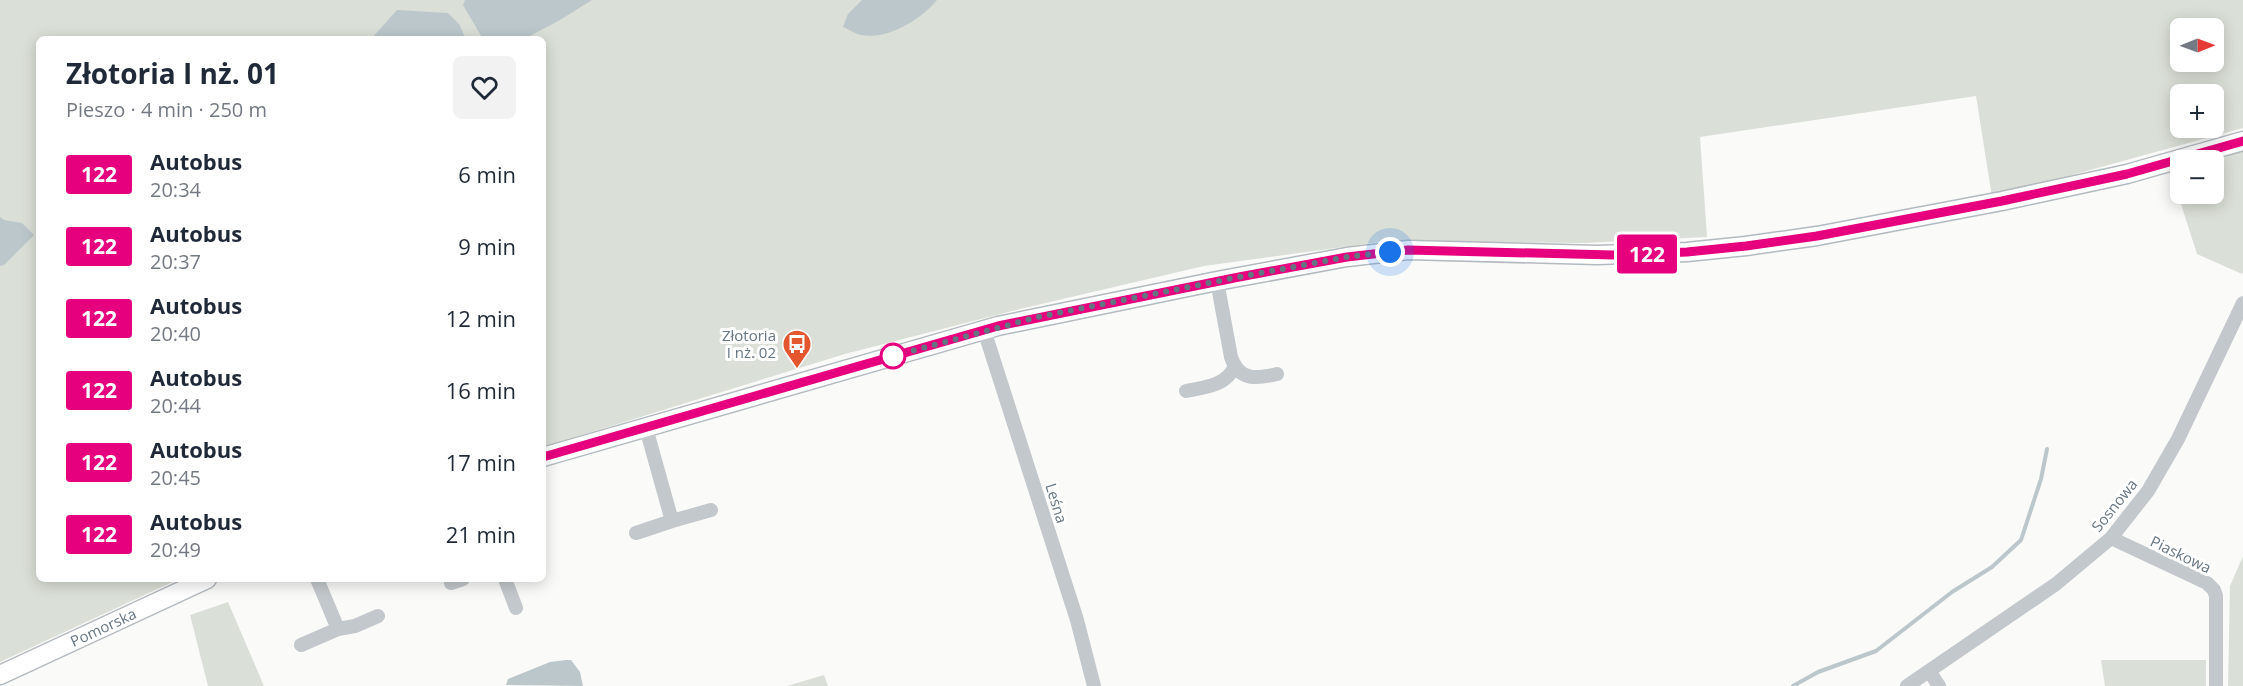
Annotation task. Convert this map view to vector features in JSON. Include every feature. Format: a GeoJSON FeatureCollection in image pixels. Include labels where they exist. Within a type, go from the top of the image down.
{"type":"FeatureCollection","features":[{"type":"Feature","properties":{"kind":"main road"},"geometry":{"type":"LineString","coordinates":[[546,456],[984,330],[1217,281],[1347,257],[1408,250],[1597,255],[1687,252],[1746,246],[1817,236],[2002,201],[2127,174],[2243,141]]}},
{"type":"Feature","properties":{"kind":"main road","name":"Pomorska"},"geometry":{"type":"LineString","coordinates":[[0,675],[201,582]]}},
{"type":"Feature","properties":{"kind":"street"},"geometry":{"type":"LineString","coordinates":[[1217,281],[1231,357],[1235,366],[1241,372],[1254,378],[1277,374]]}},
{"type":"Feature","properties":{"kind":"street","name":"Sosnowa"},"geometry":{"type":"LineString","coordinates":[[1907,686],[2056,584],[2111,538],[2148,491],[2178,439],[2243,303]]}},
{"type":"Feature","properties":{"kind":"street","name":"Leśna"},"geometry":{"type":"LineString","coordinates":[[984,330],[1077,620],[1094,686]]}},
{"type":"Feature","properties":{"kind":"street"},"geometry":{"type":"LineString","coordinates":[[1186,391],[1223,382],[1235,366]]}},
{"type":"Feature","properties":{"kind":"street"},"geometry":{"type":"LineString","coordinates":[[646,428],[672,521]]}},
{"type":"Feature","properties":{"kind":"street"},"geometry":{"type":"LineString","coordinates":[[636,533],[711,510]]}},
{"type":"Feature","properties":{"kind":"street","name":"Piaskowa"},"geometry":{"type":"LineString","coordinates":[[2111,538],[2207,583],[2214,590],[2216,596],[2216,686]]}},
{"type":"Feature","properties":{"kind":"street"},"geometry":{"type":"LineString","coordinates":[[318,582],[338,629]]}},
{"type":"Feature","properties":{"kind":"street"},"geometry":{"type":"LineString","coordinates":[[506,582],[516,608]]}},
{"type":"Feature","properties":{"kind":"street"},"geometry":{"type":"LineString","coordinates":[[301,645],[338,629],[355,626],[378,616]]}},
{"type":"Feature","properties":{"kind":"street"},"geometry":{"type":"LineString","coordinates":[[1930,672],[1939,686]]}},
{"type":"Feature","properties":{"kind":"shaded area"},"geometry":{"type":"Polygon","coordinates":[[[0,0],[2243,0],[2243,128],[2224,133],[2224,84],[2170,84],[2170,138],[2207,138],[1992,197],[1976,96],[1700,137],[1707,237],[1583,243],[1387,241],[1204,266],[1020,309],[845,354],[546,446],[546,36],[36,36],[36,582],[173,582],[0,662],[0,0]]]}},
{"type":"Feature","properties":{"kind":"shaded area"},"geometry":{"type":"Polygon","coordinates":[[[465,0],[592,0],[530,36],[481,36],[463,5],[465,0]]]}},
{"type":"Feature","properties":{"kind":"shaded area"},"geometry":{"type":"Polygon","coordinates":[[[862,0],[937,0],[922,15],[903,27],[871,36],[843,27],[848,14],[862,0]]]}},
{"type":"Feature","properties":{"kind":"shaded area"},"geometry":{"type":"Polygon","coordinates":[[[397,10],[448,13],[459,24],[465,36],[374,36],[397,10]]]}},
{"type":"Feature","properties":{"kind":"shaded area"},"geometry":{"type":"Polygon","coordinates":[[[2243,150],[2242,274],[2197,254],[2181,204],[2224,204],[2224,158],[2243,150]]]}},
{"type":"Feature","properties":{"kind":"shaded area"},"geometry":{"type":"Polygon","coordinates":[[[0,217],[4,220],[22,223],[34,235],[4,265],[0,266],[0,217]]]}},
{"type":"Feature","properties":{"kind":"shaded area"},"geometry":{"type":"Polygon","coordinates":[[[2243,556],[2243,686],[2228,686],[2230,586],[2243,556]]]}},
{"type":"Feature","properties":{"kind":"shaded area"},"geometry":{"type":"Polygon","coordinates":[[[228,602],[264,686],[208,686],[190,615],[228,602]]]}},
{"type":"Feature","properties":{"kind":"shaded area"},"geometry":{"type":"Polygon","coordinates":[[[571,660],[580,672],[583,686],[506,685],[508,679],[550,662],[571,660]]]}},
{"type":"Feature","properties":{"kind":"shaded area"},"geometry":{"type":"Polygon","coordinates":[[[2101,660],[2206,660],[2206,686],[2105,686],[2101,660]]]}},
{"type":"Feature","properties":{"kind":"shaded area"},"geometry":{"type":"Polygon","coordinates":[[[824,675],[828,686],[787,686],[824,675]]]}},
{"type":"Feature","properties":{"kind":"waterway"},"geometry":{"type":"LineString","coordinates":[[1793,686],[1818,672],[1876,651],[1952,592],[1992,567],[2021,540],[2041,479],[2047,449]]}},
{"type":"Feature","properties":{"kind":"bus line","name":"122"},"geometry":{"type":"LineString","coordinates":[[546,456],[998,326],[1239,277],[1372,253],[1408,250],[1613,255],[1687,252],[1746,246],[1817,236],[2002,201],[2127,174],[2243,141]]}},
{"type":"Feature","properties":{"kind":"place","name":"Złotoria I nż. 02"},"geometry":{"type":"Point","coordinates":[797,370]}},
{"type":"Feature","properties":{"kind":"route"},"geometry":{"type":"LineString","coordinates":[[893,356],[1038,317],[1347,257],[1390,252]]}}]}
